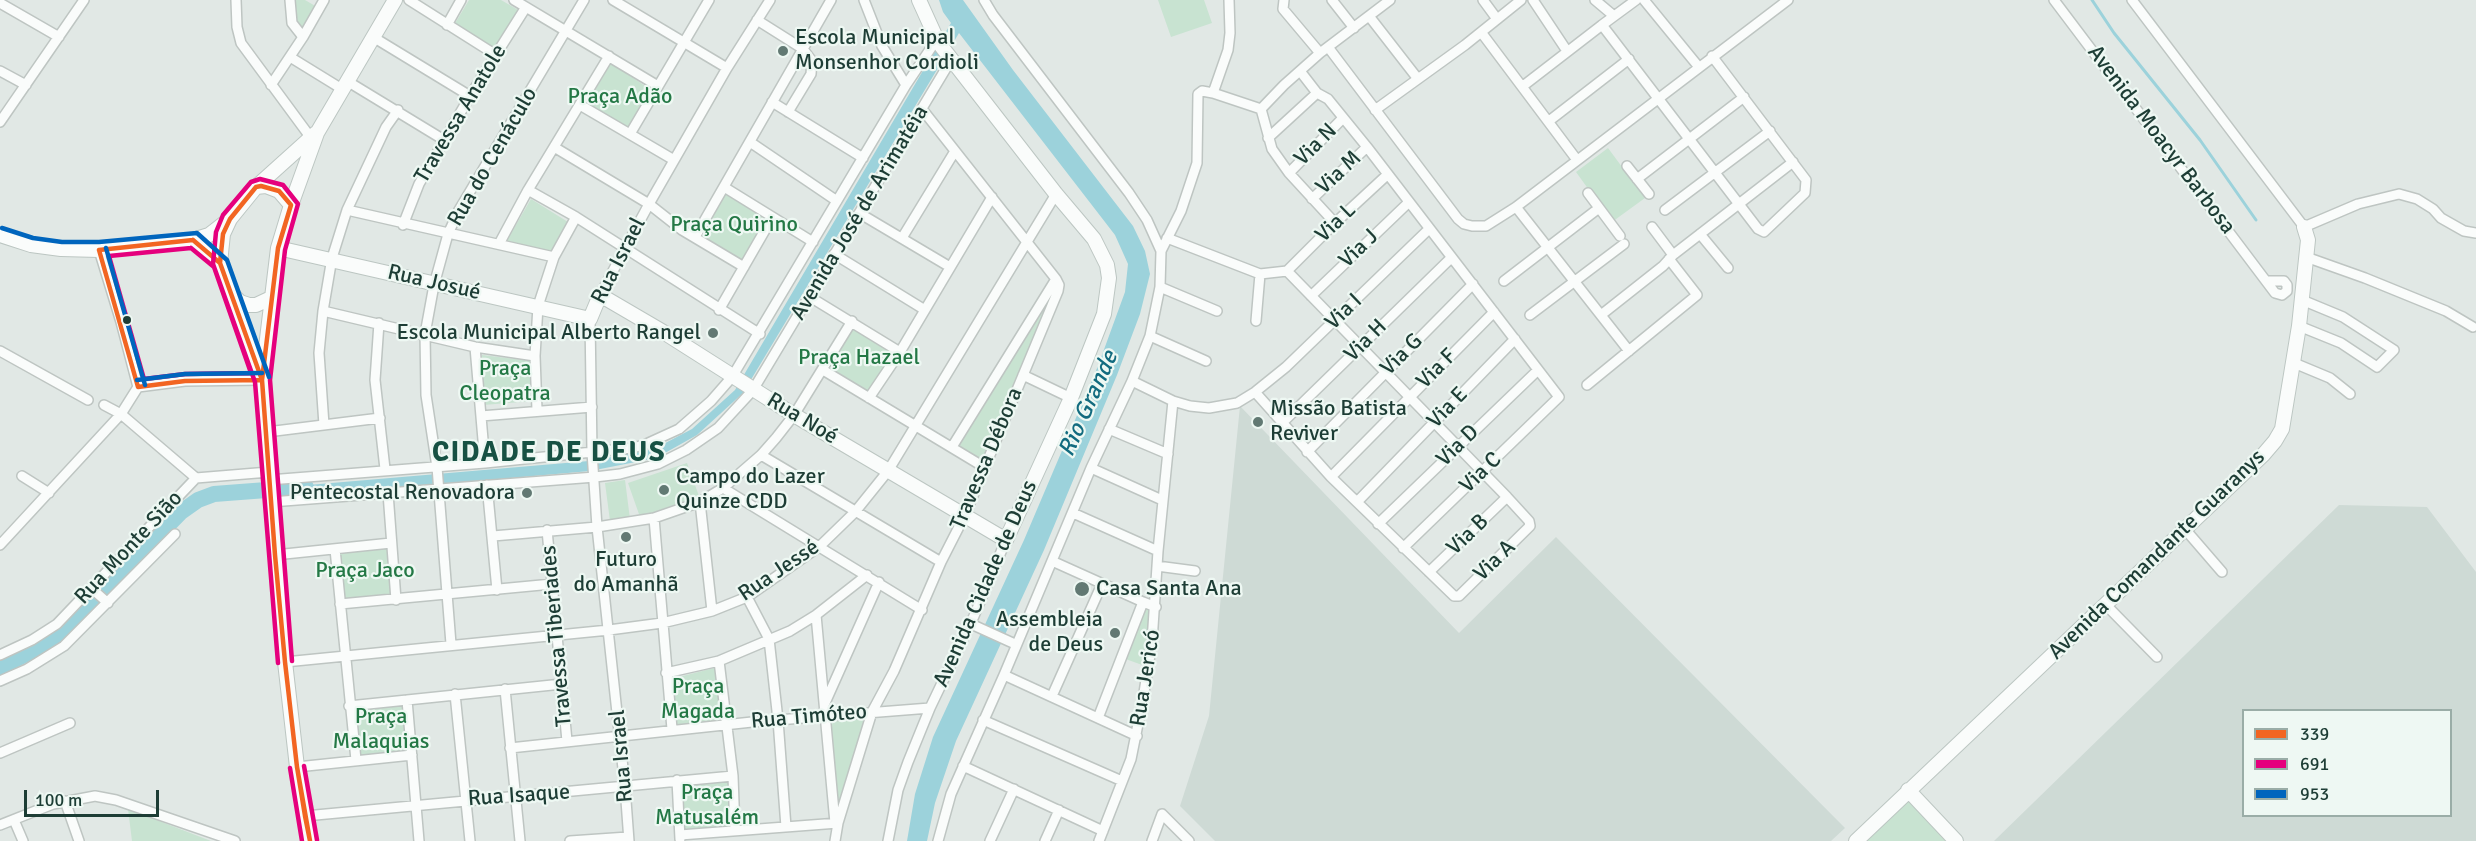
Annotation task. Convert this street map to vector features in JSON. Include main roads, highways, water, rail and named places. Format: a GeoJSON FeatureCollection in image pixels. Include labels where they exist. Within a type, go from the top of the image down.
{"type":"FeatureCollection","features":[{"type":"Feature","properties":{"kind":"water","name":"Rio Grande"},"geometry":{"type":"Polygon","coordinates":[[[939,0],[963,0],[1013,70],[1133,226],[1145,251],[1150,274],[1140,314],[1117,375],[1044,550],[956,741],[935,803],[927,841],[907,841],[915,794],[933,737],[1024,540],[1098,366],[1125,292],[1128,264],[1115,235],[959,33],[743,393],[697,435],[656,458],[590,471],[286,498],[285,487],[589,461],[654,449],[692,429],[735,390],[951,23],[943,12],[939,0]]]}},
{"type":"Feature","properties":{"kind":"waterway"},"geometry":{"type":"LineString","coordinates":[[2092,0],[2114,33],[2200,140],[2256,220]]}},
{"type":"Feature","properties":{"kind":"waterway"},"geometry":{"type":"LineString","coordinates":[[0,667],[58,638],[181,512],[198,500],[214,494],[306,487]]}},
{"type":"Feature","properties":{"kind":"place","name":"Escola Municipal Monsenhor Cordioli"},"geometry":{"type":"Point","coordinates":[783,51]}},
{"type":"Feature","properties":{"kind":"place","name":"Escola Municipal Alberto Rangel"},"geometry":{"type":"Point","coordinates":[713,333]}},
{"type":"Feature","properties":{"kind":"place","name":"Missão Batista Reviver"},"geometry":{"type":"Point","coordinates":[1258,422]}},
{"type":"Feature","properties":{"kind":"place","name":"Campo do Lazer Quinze CDD"},"geometry":{"type":"Point","coordinates":[664,490]}},
{"type":"Feature","properties":{"kind":"place","name":"Pentecostal Renovadora"},"geometry":{"type":"Point","coordinates":[527,493]}},
{"type":"Feature","properties":{"kind":"place","name":"Futuro do Amanhã"},"geometry":{"type":"Point","coordinates":[626,537]}},
{"type":"Feature","properties":{"kind":"place","name":"Casa Santa Ana"},"geometry":{"type":"Point","coordinates":[1082,589]}},
{"type":"Feature","properties":{"kind":"place","name":"Assembleia de Deus"},"geometry":{"type":"Point","coordinates":[1115,633]}},
{"type":"Feature","properties":{"kind":"district","name":"CIDADE DE DEUS"},"geometry":{"type":"Point","coordinates":[549,454]}},
{"type":"Feature","properties":{"kind":"park label","name":"Praça Adão"},"geometry":{"type":"Point","coordinates":[620,97]}},
{"type":"Feature","properties":{"kind":"park label","name":"Praça Quirino"},"geometry":{"type":"Point","coordinates":[734,225]}},
{"type":"Feature","properties":{"kind":"park label","name":"Praça Hazael"},"geometry":{"type":"Point","coordinates":[859,358]}},
{"type":"Feature","properties":{"kind":"park label","name":"Praça Cleopatra"},"geometry":{"type":"Point","coordinates":[505,382]}},
{"type":"Feature","properties":{"kind":"park label","name":"Praça Jaco"},"geometry":{"type":"Point","coordinates":[365,571]}},
{"type":"Feature","properties":{"kind":"park label","name":"Praça Magada"},"geometry":{"type":"Point","coordinates":[698,700]}},
{"type":"Feature","properties":{"kind":"park label","name":"Praça Malaquias"},"geometry":{"type":"Point","coordinates":[381,730]}},
{"type":"Feature","properties":{"kind":"park label","name":"Praça Matusalém"},"geometry":{"type":"Point","coordinates":[707,806]}}]}
